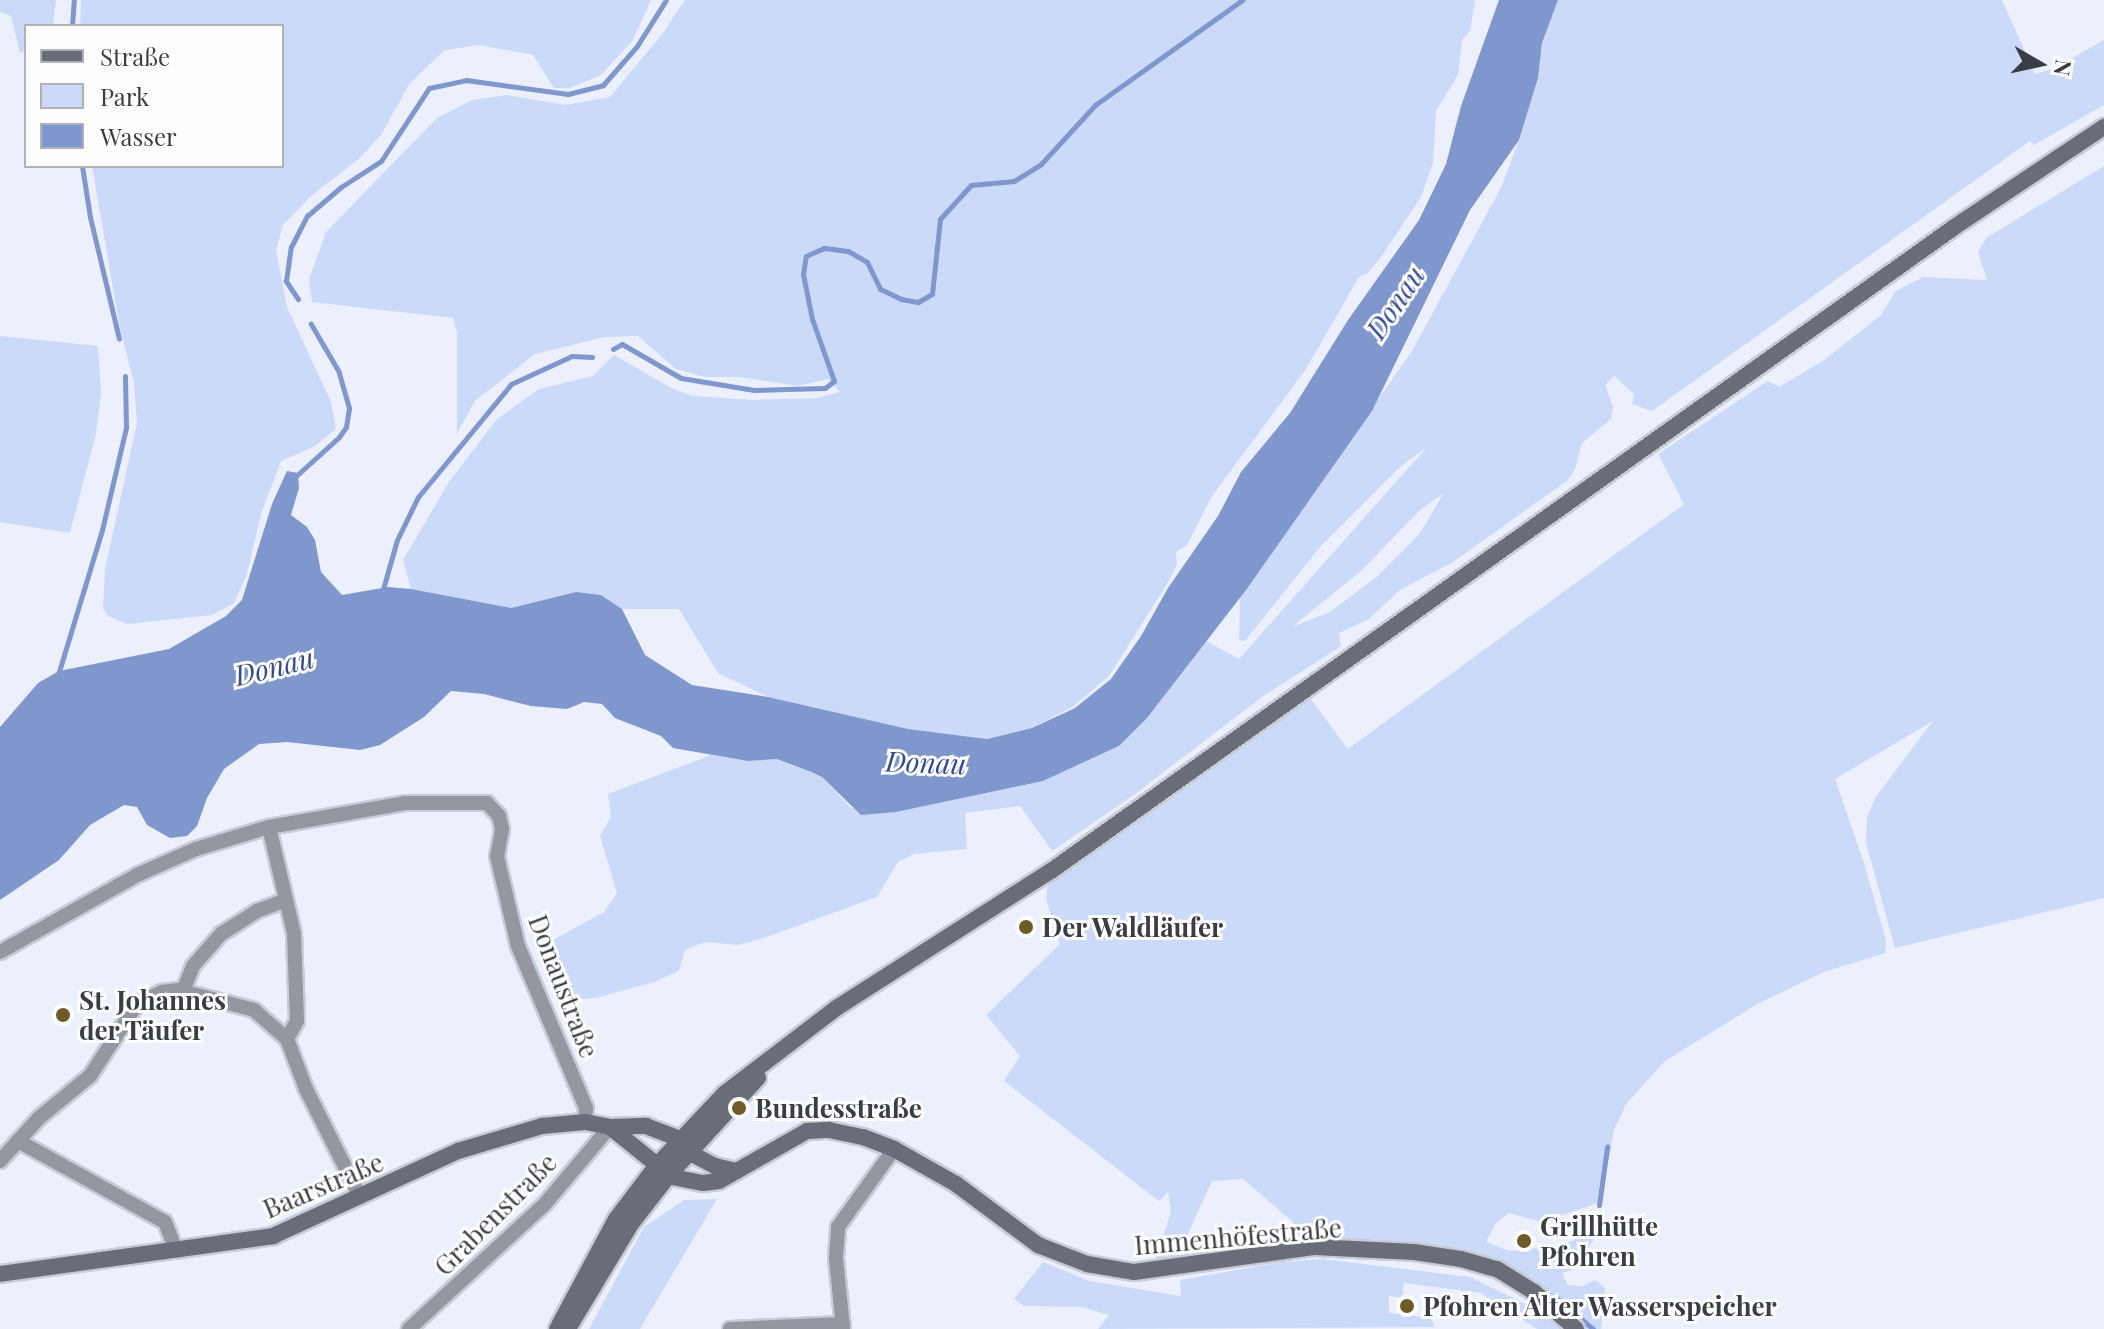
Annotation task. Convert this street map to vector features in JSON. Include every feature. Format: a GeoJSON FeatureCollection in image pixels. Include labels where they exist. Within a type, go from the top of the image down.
{"type":"FeatureCollection","features":[{"type":"Feature","properties":{"kind":"main road"},"geometry":{"type":"LineString","coordinates":[[557,1329],[616,1219],[663,1171],[725,1093],[838,1007],[1051,871],[1953,228],[2104,127]]}},
{"type":"Feature","properties":{"kind":"main road","name":"Baarstraße"},"geometry":{"type":"LineString","coordinates":[[0,1274],[273,1236],[458,1151],[542,1126],[585,1122],[610,1127],[646,1126],[662,1130],[684,1146]]}},
{"type":"Feature","properties":{"kind":"main road","name":"Baarstraße"},"geometry":{"type":"LineString","coordinates":[[610,1127],[663,1171]]}},
{"type":"Feature","properties":{"kind":"main road","name":"Immenhöfestraße"},"geometry":{"type":"LineString","coordinates":[[663,1171],[685,1183],[719,1181],[807,1131],[829,1130],[863,1137],[894,1149],[956,1184],[1038,1245],[1087,1264],[1134,1272],[1315,1247],[1414,1252],[1497,1269],[1534,1292],[1576,1329]]}},
{"type":"Feature","properties":{"kind":"main road"},"geometry":{"type":"LineString","coordinates":[[684,1146],[715,1166],[736,1171]]}},
{"type":"Feature","properties":{"kind":"main road"},"geometry":{"type":"LineString","coordinates":[[568,1329],[663,1171]]}},
{"type":"Feature","properties":{"kind":"street","name":"Donaustraße"},"geometry":{"type":"LineString","coordinates":[[0,952],[137,875],[196,849],[269,827],[405,803],[448,800],[487,803],[499,816],[502,829],[497,856],[518,946],[586,1108],[585,1122]]}},
{"type":"Feature","properties":{"kind":"street"},"geometry":{"type":"LineString","coordinates":[[269,827],[294,934],[297,1021],[287,1039]]}},
{"type":"Feature","properties":{"kind":"street"},"geometry":{"type":"LineString","coordinates":[[183,991],[193,966],[221,934],[257,911],[285,900]]}},
{"type":"Feature","properties":{"kind":"street"},"geometry":{"type":"LineString","coordinates":[[0,1161],[39,1118],[90,1076],[137,1004],[162,992],[183,991],[254,1010],[287,1039],[306,1089],[360,1197]]}},
{"type":"Feature","properties":{"kind":"street","name":"Grabenstraße"},"geometry":{"type":"LineString","coordinates":[[409,1329],[544,1205],[610,1127]]}},
{"type":"Feature","properties":{"kind":"street"},"geometry":{"type":"LineString","coordinates":[[18,1141],[165,1222],[176,1251]]}},
{"type":"Feature","properties":{"kind":"street"},"geometry":{"type":"LineString","coordinates":[[730,1329],[843,1327],[836,1258],[838,1227],[894,1149]]}},
{"type":"Feature","properties":{"kind":"green space"},"geometry":{"type":"Polygon","coordinates":[[[0,0],[56,0],[53,24],[24,24],[24,51],[20,53],[11,16],[0,12],[0,0]]]}},
{"type":"Feature","properties":{"kind":"green space"},"geometry":{"type":"Polygon","coordinates":[[[81,0],[651,0],[633,40],[601,75],[570,88],[554,88],[533,55],[479,45],[445,50],[410,83],[381,135],[360,158],[311,196],[283,225],[276,250],[287,307],[331,402],[336,429],[315,446],[281,461],[261,514],[247,574],[234,603],[212,615],[127,624],[108,616],[103,608],[105,569],[137,423],[134,383],[120,329],[92,168],[284,168],[284,24],[80,24],[81,0]]]}},
{"type":"Feature","properties":{"kind":"green space"},"geometry":{"type":"Polygon","coordinates":[[[685,0],[1475,0],[1470,31],[1462,40],[1458,75],[1436,111],[1433,163],[1421,197],[1381,257],[1368,273],[1359,277],[1306,369],[1212,496],[1187,545],[1176,552],[1177,565],[1167,584],[1109,676],[1074,706],[1032,728],[987,739],[908,729],[768,697],[718,673],[679,609],[622,609],[601,595],[576,592],[511,608],[411,589],[403,560],[449,482],[497,419],[539,389],[593,376],[614,355],[671,388],[693,396],[754,400],[817,398],[840,392],[828,379],[798,386],[739,377],[705,377],[676,369],[638,336],[605,337],[535,354],[475,401],[457,433],[457,333],[453,318],[312,302],[309,279],[326,232],[437,118],[472,100],[507,95],[565,105],[610,97],[663,33],[685,0]]]}},
{"type":"Feature","properties":{"kind":"green space"},"geometry":{"type":"Polygon","coordinates":[[[1558,0],[2002,0],[2035,74],[2053,69],[2104,40],[2104,105],[2034,145],[2030,141],[1652,411],[1632,404],[1634,394],[1614,376],[1605,385],[1613,407],[1611,419],[1582,443],[1575,469],[1568,480],[1453,562],[1400,590],[1369,619],[1339,633],[1341,646],[1262,697],[1131,797],[1052,851],[1020,806],[965,813],[967,849],[914,854],[898,862],[877,897],[738,945],[705,942],[685,950],[679,971],[654,982],[596,998],[581,999],[564,994],[553,977],[546,944],[604,912],[617,893],[600,836],[611,817],[608,794],[711,755],[748,761],[777,759],[822,777],[851,808],[896,812],[1043,781],[1119,746],[1147,718],[1206,641],[1239,659],[1427,447],[1400,467],[1320,547],[1245,641],[1239,640],[1240,597],[1412,351],[1502,186],[1538,78],[1542,43],[1558,0]],[[1444,493],[1421,509],[1361,571],[1292,627],[1330,612],[1379,575],[1420,533],[1444,493]]]}},
{"type":"Feature","properties":{"kind":"green space"},"geometry":{"type":"Polygon","coordinates":[[[2104,166],[2104,898],[1895,948],[1866,843],[1867,818],[1875,798],[1933,721],[1835,779],[1886,940],[1885,953],[1824,972],[1759,1003],[1665,1061],[1626,1104],[1614,1130],[1601,1202],[1542,1222],[1509,1213],[1496,1223],[1486,1242],[1510,1251],[1563,1245],[1592,1231],[1589,1220],[1598,1215],[1607,1221],[1573,1270],[1562,1273],[1568,1285],[1583,1286],[1595,1280],[1605,1288],[1601,1329],[1585,1329],[1501,1265],[1302,1243],[1293,1222],[1243,1179],[1212,1181],[1177,1258],[1155,1261],[1171,1212],[1168,1192],[1159,1201],[1004,1081],[1020,1056],[986,1015],[1060,944],[1046,899],[1048,881],[1310,698],[1348,749],[1684,504],[1658,454],[1768,381],[1779,387],[1823,361],[1880,316],[1896,291],[1923,277],[1987,280],[1978,252],[1986,238],[2104,166]]]}},
{"type":"Feature","properties":{"kind":"green space"},"geometry":{"type":"Polygon","coordinates":[[[0,336],[98,346],[101,392],[96,434],[70,533],[0,522],[0,336]]]}},
{"type":"Feature","properties":{"kind":"green space"},"geometry":{"type":"Polygon","coordinates":[[[717,1199],[640,1329],[589,1329],[644,1227],[684,1200],[717,1199]]]}},
{"type":"Feature","properties":{"kind":"green space"},"geometry":{"type":"Polygon","coordinates":[[[1323,1259],[1470,1277],[1546,1314],[1562,1329],[1537,1329],[1481,1293],[1404,1283],[1402,1298],[1389,1296],[1389,1313],[1423,1317],[1428,1312],[1435,1327],[1098,1329],[1109,1315],[1082,1307],[1024,1306],[1014,1299],[1043,1262],[1089,1281],[1181,1296],[1180,1280],[1282,1262],[1323,1259]]]}},
{"type":"Feature","properties":{"kind":"water","name":"Donau"},"geometry":{"type":"Polygon","coordinates":[[[1499,0],[1558,0],[1542,43],[1538,78],[1519,140],[1470,210],[1372,411],[1246,590],[1147,718],[1119,746],[1043,781],[896,812],[861,815],[822,777],[811,772],[777,759],[748,761],[673,748],[661,736],[615,718],[602,704],[584,702],[567,709],[531,706],[484,694],[451,691],[424,717],[380,745],[360,750],[287,742],[259,744],[224,769],[207,798],[197,826],[187,836],[170,838],[147,825],[137,807],[124,805],[90,825],[59,860],[0,900],[0,727],[38,683],[59,671],[169,649],[226,616],[242,600],[272,504],[287,471],[298,473],[299,488],[291,515],[307,527],[315,540],[321,572],[342,595],[388,587],[511,608],[576,592],[601,595],[622,609],[645,655],[692,685],[768,697],[908,729],[987,739],[1032,728],[1075,708],[1111,679],[1218,516],[1241,472],[1290,413],[1348,320],[1419,220],[1446,164],[1461,106],[1499,0]]]}},
{"type":"Feature","properties":{"kind":"waterway"},"geometry":{"type":"LineString","coordinates":[[72,24],[74,0]]}},
{"type":"Feature","properties":{"kind":"waterway"},"geometry":{"type":"LineString","coordinates":[[298,299],[286,281],[291,247],[307,216],[341,187],[381,161],[429,88],[466,80],[568,94],[603,85],[637,46],[666,0]]}},
{"type":"Feature","properties":{"kind":"waterway"},"geometry":{"type":"LineString","coordinates":[[613,349],[622,344],[681,378],[754,390],[825,388],[834,381],[812,319],[803,274],[806,256],[824,248],[848,251],[867,262],[880,289],[901,299],[918,302],[932,294],[940,219],[971,185],[1014,181],[1041,164],[1095,105],[1242,0]]}},
{"type":"Feature","properties":{"kind":"waterway"},"geometry":{"type":"LineString","coordinates":[[82,168],[90,217],[119,339]]}},
{"type":"Feature","properties":{"kind":"waterway"},"geometry":{"type":"LineString","coordinates":[[296,476],[339,437],[346,427],[349,408],[339,372],[311,324]]}},
{"type":"Feature","properties":{"kind":"waterway"},"geometry":{"type":"LineString","coordinates":[[381,596],[397,540],[418,497],[511,384],[572,356],[592,357]]}},
{"type":"Feature","properties":{"kind":"waterway"},"geometry":{"type":"LineString","coordinates":[[57,678],[102,530],[126,428],[125,376]]}},
{"type":"Feature","properties":{"kind":"waterway"},"geometry":{"type":"LineString","coordinates":[[1599,1205],[1607,1147]]}},
{"type":"Feature","properties":{"kind":"waterway"},"geometry":{"type":"LineString","coordinates":[[1554,1296],[1593,1329]]}},
{"type":"Feature","properties":{"kind":"place","name":"Der Waldläufer"},"geometry":{"type":"Point","coordinates":[1026,927]}},
{"type":"Feature","properties":{"kind":"place","name":"St. Johannes der Täufer"},"geometry":{"type":"Point","coordinates":[63,1015]}},
{"type":"Feature","properties":{"kind":"place","name":"Bundesstraße"},"geometry":{"type":"Point","coordinates":[739,1108]}},
{"type":"Feature","properties":{"kind":"place","name":"Grillhütte Pfohren"},"geometry":{"type":"Point","coordinates":[1524,1241]}},
{"type":"Feature","properties":{"kind":"place","name":"Pfohren Alter Wasserspeicher"},"geometry":{"type":"Point","coordinates":[1407,1306]}}]}
